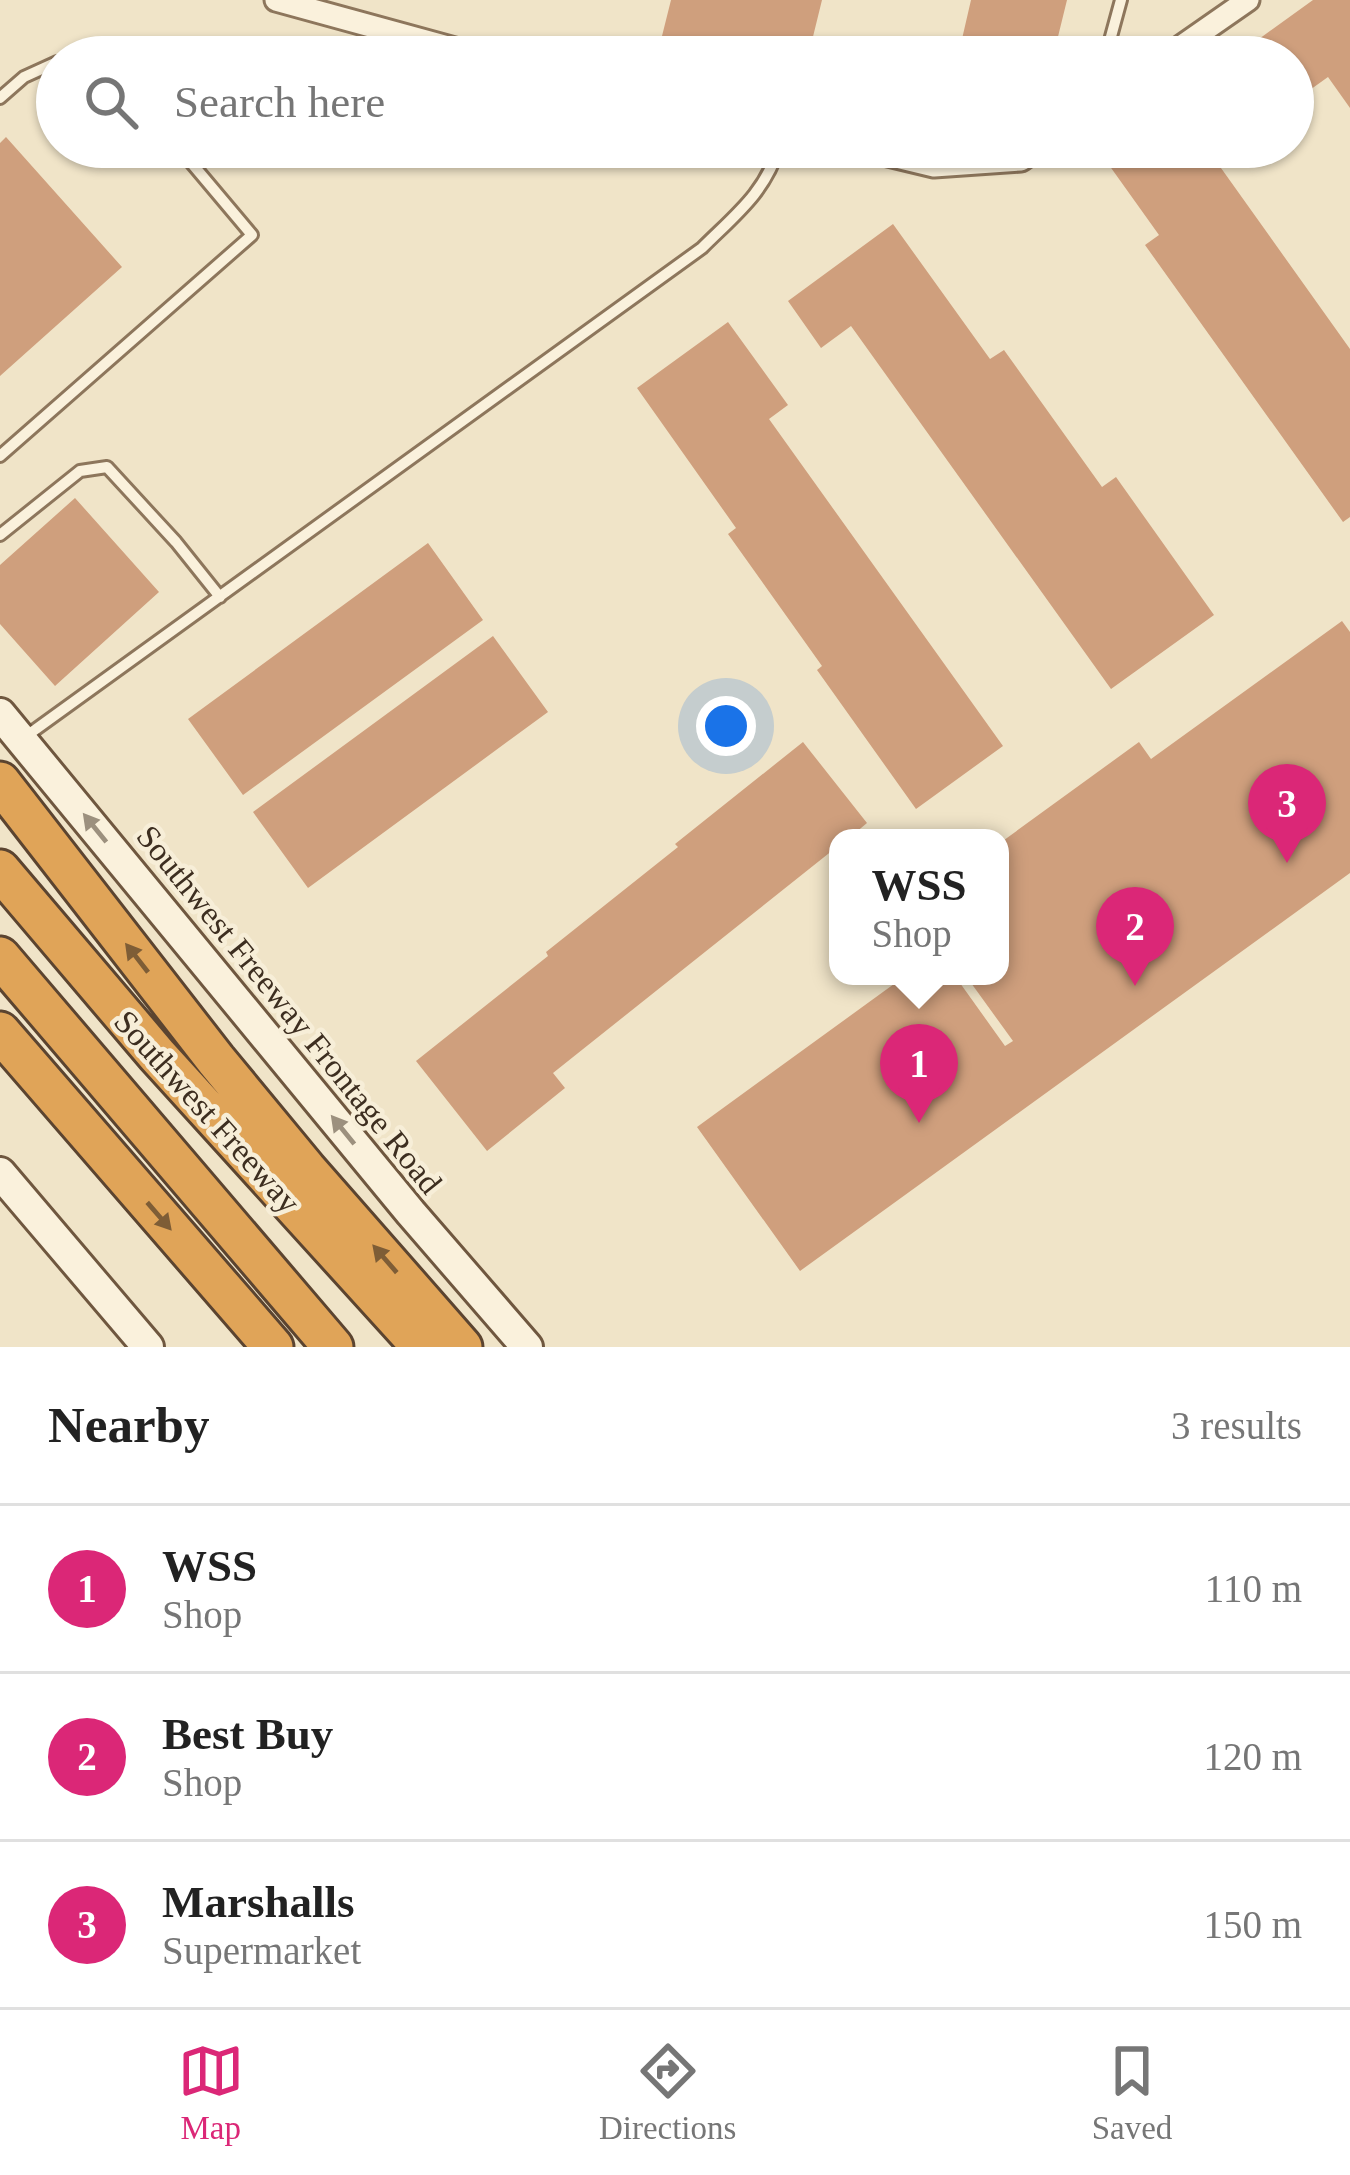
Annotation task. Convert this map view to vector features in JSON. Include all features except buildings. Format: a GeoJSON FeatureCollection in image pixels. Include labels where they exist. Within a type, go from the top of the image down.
{"type":"FeatureCollection","features":[{"type":"Feature","properties":{"kind":"highway"},"geometry":{"type":"LineString","coordinates":[[0,782],[216,1060],[462,1347]]}},
{"type":"Feature","properties":{"kind":"highway","name":"Southwest Freeway"},"geometry":{"type":"LineString","coordinates":[[0,870],[157,1055],[422,1347]]}},
{"type":"Feature","properties":{"kind":"highway"},"geometry":{"type":"LineString","coordinates":[[0,957],[333,1347]]}},
{"type":"Feature","properties":{"kind":"highway"},"geometry":{"type":"LineString","coordinates":[[0,1031],[273,1347]]}},
{"type":"Feature","properties":{"kind":"highway"},"geometry":{"type":"LineString","coordinates":[[0,1055],[82,1127]]}},
{"type":"Feature","properties":{"kind":"main road","name":"Southwest Freeway Frontage Road"},"geometry":{"type":"LineString","coordinates":[[0,714],[527,1347]]}},
{"type":"Feature","properties":{"kind":"main road"},"geometry":{"type":"LineString","coordinates":[[0,1173],[148,1347]]}},
{"type":"Feature","properties":{"kind":"street"},"geometry":{"type":"LineString","coordinates":[[276,0],[407,36]]}},
{"type":"Feature","properties":{"kind":"street"},"geometry":{"type":"LineString","coordinates":[[1196,36],[1245,1]]}},
{"type":"Feature","properties":{"kind":"lane"},"geometry":{"type":"LineString","coordinates":[[1111,36],[1121,0]]}},
{"type":"Feature","properties":{"kind":"lane"},"geometry":{"type":"LineString","coordinates":[[0,98],[36,72]]}},
{"type":"Feature","properties":{"kind":"lane"},"geometry":{"type":"LineString","coordinates":[[0,456],[252,235],[196,168]]}},
{"type":"Feature","properties":{"kind":"lane"},"geometry":{"type":"LineString","coordinates":[[22,740],[702,248],[757,195],[772,168]]}},
{"type":"Feature","properties":{"kind":"lane"},"geometry":{"type":"LineString","coordinates":[[0,535],[80,471],[107,467],[220,597]]}},
{"type":"Feature","properties":{"kind":"place","name":"Marshalls"},"geometry":{"type":"Point","coordinates":[1287,863]}},
{"type":"Feature","properties":{"kind":"place","name":"Best Buy"},"geometry":{"type":"Point","coordinates":[1135,986]}},
{"type":"Feature","properties":{"kind":"place","name":"WSS"},"geometry":{"type":"Point","coordinates":[919,1123]}}]}
